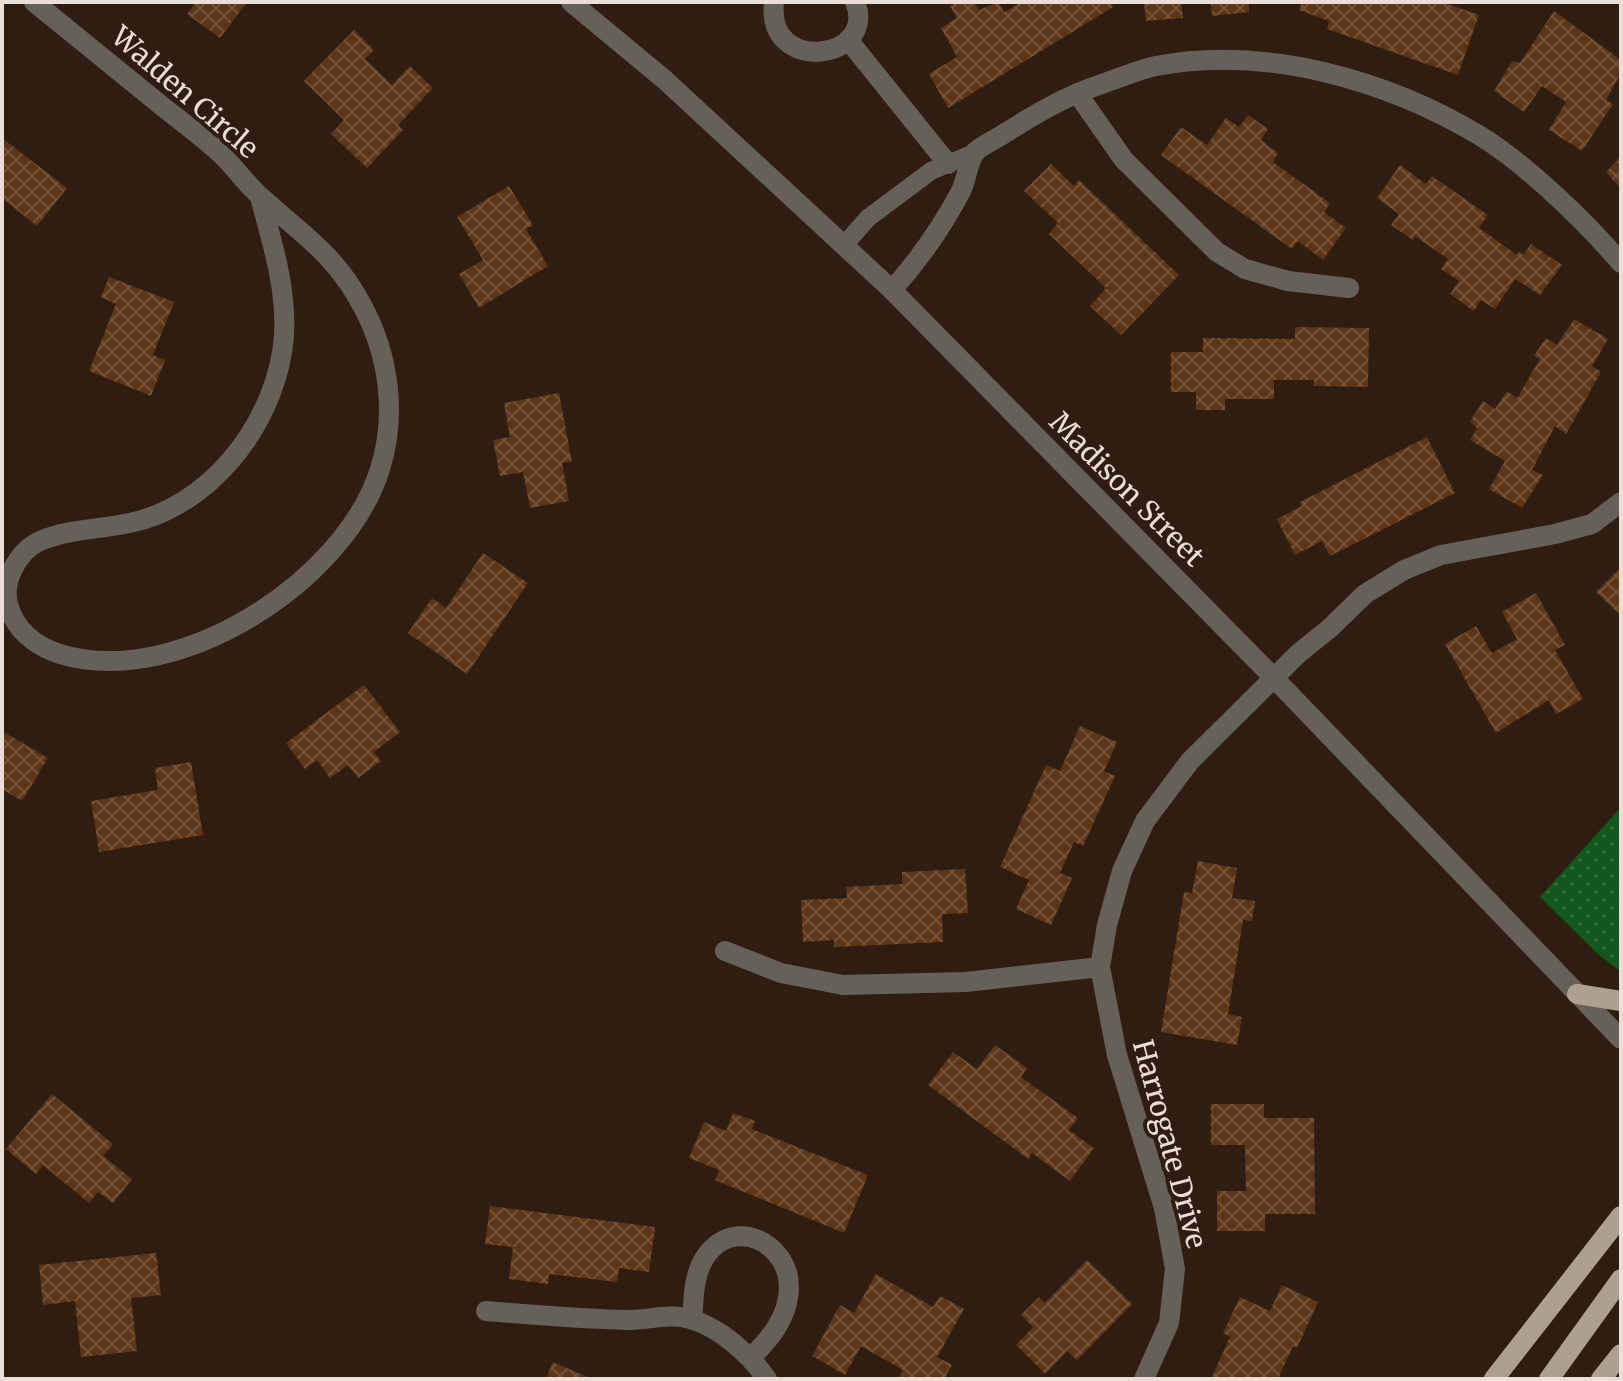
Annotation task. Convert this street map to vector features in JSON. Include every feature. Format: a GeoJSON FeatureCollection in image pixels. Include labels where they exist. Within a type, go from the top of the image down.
{"type":"FeatureCollection","features":[{"type":"Feature","properties":{"kind":"main road"},"geometry":{"type":"LineString","coordinates":[[1577,994],[1621,1001]]}},
{"type":"Feature","properties":{"kind":"main road"},"geometry":{"type":"LineString","coordinates":[[1494,1379],[1621,1216]]}},
{"type":"Feature","properties":{"kind":"main road"},"geometry":{"type":"LineString","coordinates":[[1549,1379],[1621,1279]]}},
{"type":"Feature","properties":{"kind":"main road"},"geometry":{"type":"LineString","coordinates":[[1608,1374],[1621,1354]]}},
{"type":"Feature","properties":{"kind":"street","name":"Walden Circle"},"geometry":{"type":"LineString","coordinates":[[34,2],[222,156],[260,197],[302,230],[332,260],[362,305],[376,335],[383,359],[389,408],[379,472],[366,499],[334,548],[267,607],[202,641],[172,652],[123,662],[74,658],[44,649],[20,629],[8,604],[10,577],[21,556],[39,541],[75,531],[108,529],[147,519],[174,507],[221,473],[240,450],[261,414],[278,371],[284,335],[282,287],[260,197]]}},
{"type":"Feature","properties":{"kind":"street","name":"Madison Street"},"geometry":{"type":"LineString","coordinates":[[571,2],[665,80],[892,290],[1274,678],[1621,1039]]}},
{"type":"Feature","properties":{"kind":"street"},"geometry":{"type":"LineString","coordinates":[[774,2],[772,16],[776,31],[786,43],[798,49],[819,52],[837,49],[849,41],[859,19],[855,2]]}},
{"type":"Feature","properties":{"kind":"street"},"geometry":{"type":"LineString","coordinates":[[849,41],[948,164]]}},
{"type":"Feature","properties":{"kind":"street"},"geometry":{"type":"LineString","coordinates":[[892,290],[916,264],[938,230],[963,188],[974,153],[1049,105],[1077,93],[1155,66],[1214,60],[1277,63],[1346,79],[1411,101],[1483,138],[1550,191],[1621,263]]}},
{"type":"Feature","properties":{"kind":"street"},"geometry":{"type":"LineString","coordinates":[[1077,93],[1124,160],[1217,252],[1245,269],[1288,281],[1349,288]]}},
{"type":"Feature","properties":{"kind":"street","name":"Harrogate Drive"},"geometry":{"type":"LineString","coordinates":[[1144,1379],[1169,1323],[1175,1269],[1164,1208],[1117,1055],[1100,967],[1107,925],[1122,871],[1145,821],[1190,761],[1299,653],[1365,594],[1404,570],[1458,551],[1555,534],[1592,524],[1621,502]]}},
{"type":"Feature","properties":{"kind":"street"},"geometry":{"type":"LineString","coordinates":[[725,951],[781,973],[843,985],[966,982],[1100,967]]}},
{"type":"Feature","properties":{"kind":"street"},"geometry":{"type":"LineString","coordinates":[[692,1319],[696,1276],[705,1257],[722,1240],[738,1236],[766,1244],[781,1257],[789,1274],[790,1292],[781,1320],[769,1342],[751,1357]]}},
{"type":"Feature","properties":{"kind":"street"},"geometry":{"type":"LineString","coordinates":[[486,1311],[593,1319],[692,1319],[735,1344],[751,1357],[767,1379]]}},
{"type":"Feature","properties":{"kind":"lane"},"geometry":{"type":"LineString","coordinates":[[845,244],[868,218],[931,171],[974,153]]}},
{"type":"Feature","properties":{"kind":"green space"},"geometry":{"type":"Polygon","coordinates":[[[1621,807],[1621,972],[1600,956],[1540,897],[1621,807]]]}},
{"type":"Feature","properties":{"kind":"building"},"geometry":{"type":"Polygon","coordinates":[[[196,2],[247,2],[220,38],[187,14],[196,2]]]}},
{"type":"Feature","properties":{"kind":"building"},"geometry":{"type":"Polygon","coordinates":[[[957,2],[974,2],[979,10],[998,2],[1004,12],[1022,2],[1110,2],[1113,7],[948,108],[929,74],[957,57],[941,28],[957,18],[950,6],[957,2]]]}},
{"type":"Feature","properties":{"kind":"building"},"geometry":{"type":"Polygon","coordinates":[[[1144,2],[1181,2],[1183,18],[1146,21],[1144,2]]]}},
{"type":"Feature","properties":{"kind":"building"},"geometry":{"type":"Polygon","coordinates":[[[1211,2],[1249,2],[1249,12],[1212,16],[1211,2]]]}},
{"type":"Feature","properties":{"kind":"building"},"geometry":{"type":"Polygon","coordinates":[[[1302,2],[1442,2],[1479,15],[1458,75],[1327,29],[1329,21],[1299,10],[1302,2]]]}},
{"type":"Feature","properties":{"kind":"building"},"geometry":{"type":"Polygon","coordinates":[[[1554,11],[1621,60],[1621,73],[1606,100],[1613,104],[1582,151],[1549,130],[1566,102],[1542,86],[1524,112],[1494,91],[1512,61],[1520,63],[1554,11]]]}},
{"type":"Feature","properties":{"kind":"building"},"geometry":{"type":"Polygon","coordinates":[[[354,30],[374,50],[365,59],[392,85],[410,66],[433,88],[398,125],[403,130],[367,168],[331,134],[344,120],[304,81],[354,30]]]}},
{"type":"Feature","properties":{"kind":"building"},"geometry":{"type":"Polygon","coordinates":[[[1248,115],[1268,129],[1261,140],[1278,153],[1273,162],[1330,203],[1324,212],[1346,228],[1323,260],[1298,241],[1292,249],[1161,155],[1181,127],[1207,145],[1226,118],[1239,127],[1248,115]]]}},
{"type":"Feature","properties":{"kind":"building"},"geometry":{"type":"Polygon","coordinates":[[[2,138],[67,188],[37,226],[2,198],[2,138]]]}},
{"type":"Feature","properties":{"kind":"building"},"geometry":{"type":"Polygon","coordinates":[[[1621,156],[1621,189],[1606,172],[1621,156]]]}},
{"type":"Feature","properties":{"kind":"building"},"geometry":{"type":"Polygon","coordinates":[[[1051,164],[1074,186],[1079,180],[1179,275],[1121,335],[1090,306],[1106,288],[1049,234],[1058,223],[1024,191],[1051,164]]]}},
{"type":"Feature","properties":{"kind":"building"},"geometry":{"type":"Polygon","coordinates":[[[1400,165],[1426,184],[1432,176],[1488,215],[1479,228],[1517,255],[1519,251],[1523,255],[1531,244],[1562,265],[1540,295],[1515,279],[1495,309],[1481,300],[1474,311],[1450,294],[1459,281],[1441,269],[1448,259],[1415,236],[1413,240],[1391,225],[1399,214],[1377,198],[1400,165]]]}},
{"type":"Feature","properties":{"kind":"building"},"geometry":{"type":"Polygon","coordinates":[[[509,186],[533,225],[526,229],[548,266],[479,308],[459,274],[483,260],[457,217],[509,186]]]}},
{"type":"Feature","properties":{"kind":"building"},"geometry":{"type":"Polygon","coordinates":[[[109,277],[174,302],[153,355],[165,360],[151,396],[89,371],[116,304],[101,297],[109,277]]]}},
{"type":"Feature","properties":{"kind":"building"},"geometry":{"type":"Polygon","coordinates":[[[1574,319],[1608,339],[1592,366],[1601,372],[1566,434],[1555,426],[1532,470],[1543,475],[1522,508],[1489,489],[1505,461],[1470,440],[1477,428],[1470,422],[1483,401],[1495,409],[1507,391],[1517,398],[1540,359],[1534,356],[1546,338],[1557,345],[1574,319]]]}},
{"type":"Feature","properties":{"kind":"building"},"geometry":{"type":"Polygon","coordinates":[[[1295,327],[1369,328],[1368,387],[1314,386],[1314,380],[1274,380],[1274,399],[1225,399],[1225,410],[1196,410],[1196,392],[1171,392],[1171,352],[1203,352],[1203,338],[1295,339],[1295,327]]]}},
{"type":"Feature","properties":{"kind":"building"},"geometry":{"type":"Polygon","coordinates":[[[559,393],[572,462],[562,463],[569,501],[530,508],[523,472],[500,476],[493,440],[510,437],[504,403],[559,393]]]}},
{"type":"Feature","properties":{"kind":"building"},"geometry":{"type":"Polygon","coordinates":[[[1427,437],[1455,493],[1330,556],[1322,541],[1295,555],[1277,519],[1302,506],[1300,502],[1427,437]]]}},
{"type":"Feature","properties":{"kind":"building"},"geometry":{"type":"Polygon","coordinates":[[[483,553],[528,583],[467,674],[408,633],[432,598],[446,608],[483,553]]]}},
{"type":"Feature","properties":{"kind":"building"},"geometry":{"type":"Polygon","coordinates":[[[1621,567],[1621,616],[1596,592],[1621,567]]]}},
{"type":"Feature","properties":{"kind":"building"},"geometry":{"type":"Polygon","coordinates":[[[1536,593],[1565,645],[1555,650],[1583,699],[1556,714],[1549,700],[1496,733],[1445,644],[1476,626],[1492,653],[1517,639],[1502,612],[1536,593]]]}},
{"type":"Feature","properties":{"kind":"building"},"geometry":{"type":"Polygon","coordinates":[[[364,685],[400,732],[374,752],[381,761],[358,778],[348,765],[330,778],[317,760],[305,769],[286,743],[364,685]]]}},
{"type":"Feature","properties":{"kind":"building"},"geometry":{"type":"Polygon","coordinates":[[[1080,726],[1117,742],[1104,771],[1115,776],[1083,846],[1074,842],[1060,873],[1072,878],[1051,925],[1016,909],[1029,880],[1000,867],[1046,765],[1060,771],[1080,726]]]}},
{"type":"Feature","properties":{"kind":"building"},"geometry":{"type":"Polygon","coordinates":[[[2,731],[48,758],[22,801],[2,789],[2,731]]]}},
{"type":"Feature","properties":{"kind":"building"},"geometry":{"type":"Polygon","coordinates":[[[191,762],[203,835],[99,852],[91,801],[158,790],[155,768],[191,762]]]}},
{"type":"Feature","properties":{"kind":"building"},"geometry":{"type":"Polygon","coordinates":[[[1198,861],[1237,868],[1232,898],[1255,901],[1252,921],[1243,920],[1228,1014],[1242,1017],[1237,1045],[1161,1032],[1184,892],[1192,893],[1198,861]]]}},
{"type":"Feature","properties":{"kind":"building"},"geometry":{"type":"Polygon","coordinates":[[[965,869],[968,913],[942,914],[943,942],[834,947],[834,940],[803,942],[801,900],[847,898],[846,887],[902,884],[902,872],[965,869]]]}},
{"type":"Feature","properties":{"kind":"building"},"geometry":{"type":"Polygon","coordinates":[[[995,1045],[1027,1068],[1021,1077],[1078,1118],[1069,1130],[1094,1148],[1070,1181],[1032,1153],[1028,1159],[928,1085],[953,1052],[977,1069],[995,1045]]]}},
{"type":"Feature","properties":{"kind":"building"},"geometry":{"type":"Polygon","coordinates":[[[52,1094],[113,1144],[103,1156],[132,1179],[113,1203],[98,1192],[89,1203],[43,1165],[36,1174],[6,1149],[52,1094]]]}},
{"type":"Feature","properties":{"kind":"building"},"geometry":{"type":"Polygon","coordinates":[[[1211,1104],[1264,1104],[1264,1118],[1314,1118],[1315,1214],[1265,1214],[1265,1231],[1217,1231],[1217,1191],[1246,1191],[1245,1145],[1211,1145],[1211,1104]]]}},
{"type":"Feature","properties":{"kind":"building"},"geometry":{"type":"Polygon","coordinates":[[[733,1113],[755,1121],[752,1129],[868,1175],[844,1233],[715,1180],[719,1170],[689,1158],[704,1122],[726,1131],[733,1113]]]}},
{"type":"Feature","properties":{"kind":"building"},"geometry":{"type":"Polygon","coordinates":[[[490,1206],[655,1227],[649,1272],[619,1268],[617,1282],[549,1274],[548,1284],[509,1279],[513,1247],[485,1244],[490,1206]]]}},
{"type":"Feature","properties":{"kind":"building"},"geometry":{"type":"Polygon","coordinates":[[[156,1253],[161,1295],[131,1298],[137,1351],[81,1357],[75,1301],[43,1305],[39,1265],[156,1253]]]}},
{"type":"Feature","properties":{"kind":"building"},"geometry":{"type":"Polygon","coordinates":[[[1087,1260],[1132,1304],[1077,1360],[1067,1351],[1045,1374],[1016,1345],[1033,1327],[1021,1315],[1039,1297],[1045,1303],[1087,1260]]]}},
{"type":"Feature","properties":{"kind":"building"},"geometry":{"type":"Polygon","coordinates":[[[876,1274],[933,1307],[940,1296],[964,1309],[937,1357],[952,1365],[944,1379],[898,1379],[903,1370],[861,1346],[845,1375],[812,1356],[840,1305],[854,1313],[876,1274]]]}},
{"type":"Feature","properties":{"kind":"building"},"geometry":{"type":"Polygon","coordinates":[[[1282,1285],[1318,1302],[1297,1348],[1293,1346],[1278,1379],[1211,1379],[1230,1337],[1223,1333],[1240,1297],[1270,1311],[1282,1285]]]}},
{"type":"Feature","properties":{"kind":"building"},"geometry":{"type":"Polygon","coordinates":[[[553,1362],[592,1379],[546,1379],[553,1362]]]}}]}
